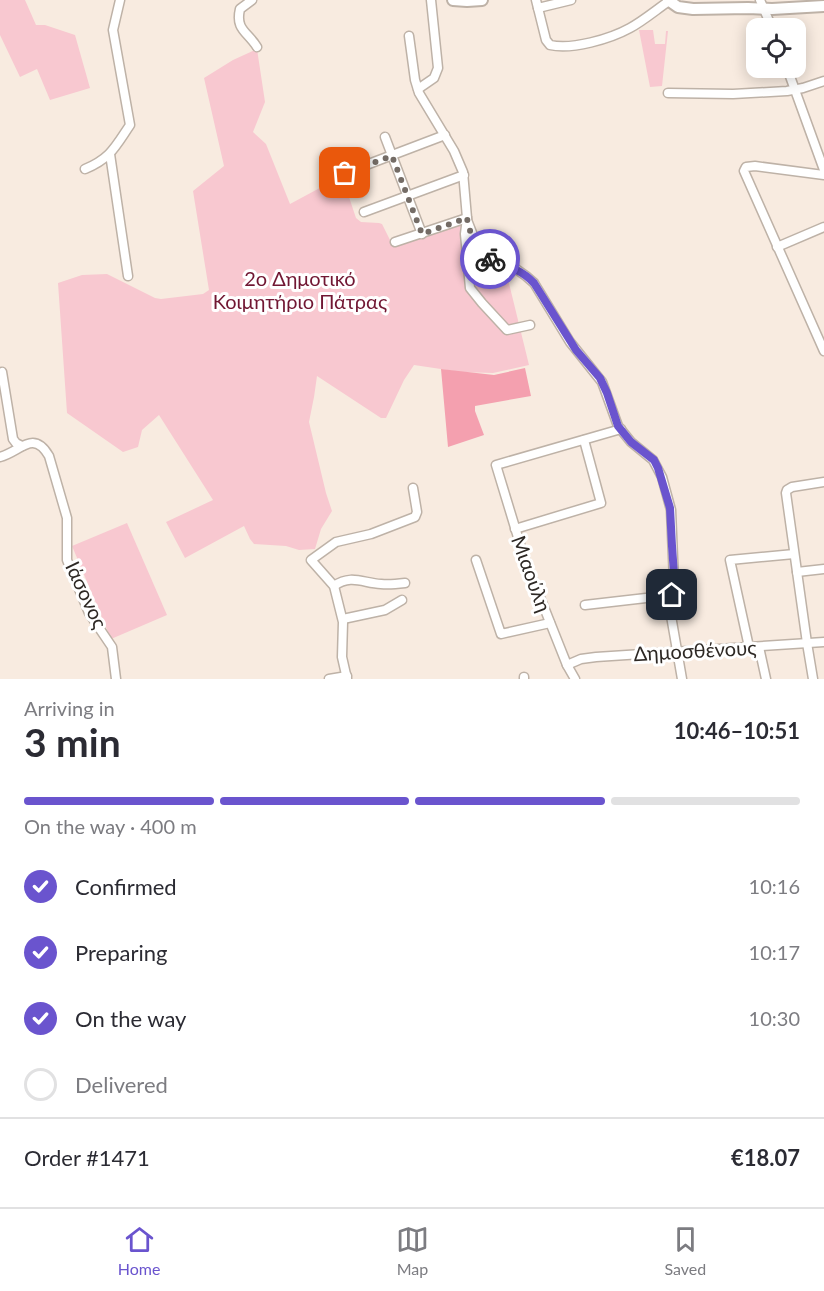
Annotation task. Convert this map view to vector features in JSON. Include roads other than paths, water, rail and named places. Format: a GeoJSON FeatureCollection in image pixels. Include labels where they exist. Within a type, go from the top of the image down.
{"type":"FeatureCollection","features":[{"type":"Feature","properties":{"kind":"main road"},"geometry":{"type":"LineString","coordinates":[[458,0],[482,0]]}},
{"type":"Feature","properties":{"kind":"main road"},"geometry":{"type":"LineString","coordinates":[[672,2],[693,9],[748,8],[762,4],[824,6]]}},
{"type":"Feature","properties":{"kind":"street"},"geometry":{"type":"LineString","coordinates":[[85,169],[110,154],[130,125],[113,30],[120,0]]}},
{"type":"Feature","properties":{"kind":"street"},"geometry":{"type":"LineString","coordinates":[[252,0],[238,11],[239,22],[241,28],[257,47]]}},
{"type":"Feature","properties":{"kind":"street"},"geometry":{"type":"LineString","coordinates":[[418,89],[434,78],[438,68],[431,0]]}},
{"type":"Feature","properties":{"kind":"street"},"geometry":{"type":"LineString","coordinates":[[571,0],[537,4],[546,40],[550,45],[586,43],[624,32],[672,2]]}},
{"type":"Feature","properties":{"kind":"street"},"geometry":{"type":"LineString","coordinates":[[762,4],[768,18]]}},
{"type":"Feature","properties":{"kind":"street"},"geometry":{"type":"LineString","coordinates":[[409,36],[418,89],[458,159],[464,175],[467,219],[465,234],[470,288],[507,330],[530,325]]}},
{"type":"Feature","properties":{"kind":"street"},"geometry":{"type":"LineString","coordinates":[[791,78],[821,151],[824,170]]}},
{"type":"Feature","properties":{"kind":"street"},"geometry":{"type":"LineString","coordinates":[[668,93],[733,94],[796,90],[824,81]]}},
{"type":"Feature","properties":{"kind":"street"},"geometry":{"type":"LineString","coordinates":[[345,173],[445,135]]}},
{"type":"Feature","properties":{"kind":"street"},"geometry":{"type":"LineString","coordinates":[[385,137],[422,234]]}},
{"type":"Feature","properties":{"kind":"street"},"geometry":{"type":"LineString","coordinates":[[110,154],[128,276]]}},
{"type":"Feature","properties":{"kind":"street"},"geometry":{"type":"LineString","coordinates":[[824,175],[755,166],[744,169],[745,176],[824,351]]}},
{"type":"Feature","properties":{"kind":"street"},"geometry":{"type":"LineString","coordinates":[[364,212],[464,175]]}},
{"type":"Feature","properties":{"kind":"street"},"geometry":{"type":"LineString","coordinates":[[395,242],[467,219]]}},
{"type":"Feature","properties":{"kind":"street"},"geometry":{"type":"LineString","coordinates":[[467,219],[476,243],[485,256],[523,273],[536,285],[576,350],[600,378],[621,429],[631,442],[654,460],[662,477],[671,513],[674,582],[670,610],[682,679]]}},
{"type":"Feature","properties":{"kind":"street"},"geometry":{"type":"LineString","coordinates":[[777,247],[824,227]]}},
{"type":"Feature","properties":{"kind":"street"},"geometry":{"type":"LineString","coordinates":[[0,370],[13,439],[22,446]]}},
{"type":"Feature","properties":{"kind":"street"},"geometry":{"type":"LineString","coordinates":[[515,529],[602,503],[584,440],[621,429]]}},
{"type":"Feature","properties":{"kind":"street","name":"Μιαούλη"},"geometry":{"type":"LineString","coordinates":[[575,679],[567,665],[527,567],[496,465],[584,440]]}},
{"type":"Feature","properties":{"kind":"street","name":"Ιάσονος"},"geometry":{"type":"LineString","coordinates":[[22,446],[38,443],[45,448],[49,456],[67,518],[67,560],[89,613],[112,646],[116,679]]}},
{"type":"Feature","properties":{"kind":"street"},"geometry":{"type":"LineString","coordinates":[[0,457],[22,446]]}},
{"type":"Feature","properties":{"kind":"street"},"geometry":{"type":"LineString","coordinates":[[813,679],[786,490],[824,482]]}},
{"type":"Feature","properties":{"kind":"street"},"geometry":{"type":"LineString","coordinates":[[329,679],[347,678],[342,657],[343,619],[334,586],[311,560],[336,542],[371,534],[415,517],[417,512],[413,488]]}},
{"type":"Feature","properties":{"kind":"street"},"geometry":{"type":"LineString","coordinates":[[749,647],[730,560],[794,554]]}},
{"type":"Feature","properties":{"kind":"street"},"geometry":{"type":"LineString","coordinates":[[476,560],[501,634],[550,623]]}},
{"type":"Feature","properties":{"kind":"street"},"geometry":{"type":"LineString","coordinates":[[797,572],[824,569]]}},
{"type":"Feature","properties":{"kind":"street"},"geometry":{"type":"LineString","coordinates":[[334,586],[342,580],[380,584],[405,583]]}},
{"type":"Feature","properties":{"kind":"street"},"geometry":{"type":"LineString","coordinates":[[585,605],[672,595]]}},
{"type":"Feature","properties":{"kind":"street"},"geometry":{"type":"LineString","coordinates":[[343,619],[385,610],[402,600]]}},
{"type":"Feature","properties":{"kind":"street","name":"Δημοσθένους"},"geometry":{"type":"LineString","coordinates":[[567,665],[581,659],[596,657],[824,642]]}},
{"type":"Feature","properties":{"kind":"street"},"geometry":{"type":"LineString","coordinates":[[759,647],[766,679]]}},
{"type":"Feature","properties":{"kind":"park label","name":"2o Δημοτικό Κοιμητήριο Πάτρας"},"geometry":{"type":"Point","coordinates":[300,290]}}]}
